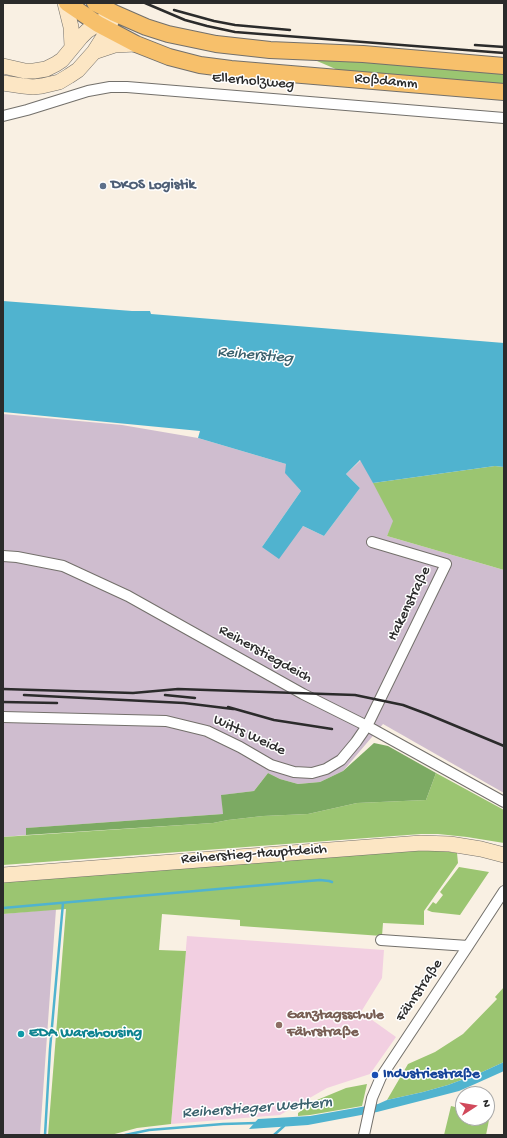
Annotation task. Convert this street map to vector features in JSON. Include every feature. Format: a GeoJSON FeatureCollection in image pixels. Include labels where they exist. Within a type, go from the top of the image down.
{"type":"FeatureCollection","features":[{"type":"Feature","properties":{"kind":"main road","name":"Roßdamm"},"geometry":{"type":"LineString","coordinates":[[66,3],[103,27],[136,44],[169,57],[200,65],[504,92]]}},
{"type":"Feature","properties":{"kind":"main road"},"geometry":{"type":"LineString","coordinates":[[66,3],[71,28],[72,46]]}},
{"type":"Feature","properties":{"kind":"main road","name":"Roßdamm"},"geometry":{"type":"LineString","coordinates":[[95,3],[114,14],[146,27],[175,36],[216,44],[270,50],[363,54],[504,66]]}},
{"type":"Feature","properties":{"kind":"main road"},"geometry":{"type":"LineString","coordinates":[[3,83],[33,87],[59,82],[78,70],[94,52],[103,27],[114,14]]}},
{"type":"Feature","properties":{"kind":"main road"},"geometry":{"type":"LineString","coordinates":[[3,66],[25,71],[41,71],[62,60],[72,46],[87,31],[103,27]]}},
{"type":"Feature","properties":{"kind":"main road"},"geometry":{"type":"LineString","coordinates":[[94,52],[115,45],[136,44]]}},
{"type":"Feature","properties":{"kind":"main road","name":"Reiherstieg-Hauptdeich"},"geometry":{"type":"LineString","coordinates":[[3,874],[421,843],[450,844],[481,849],[504,855]]}},
{"type":"Feature","properties":{"kind":"street","name":"Ellerholzweg"},"geometry":{"type":"LineString","coordinates":[[3,116],[88,91],[110,87],[126,87],[504,118]]}},
{"type":"Feature","properties":{"kind":"street","name":"Hakenstraße"},"geometry":{"type":"LineString","coordinates":[[367,726],[446,564],[372,542]]}},
{"type":"Feature","properties":{"kind":"street","name":"Reiherstiegdeich"},"geometry":{"type":"LineString","coordinates":[[3,556],[17,557],[63,566],[128,596],[303,694],[367,726],[504,802]]}},
{"type":"Feature","properties":{"kind":"street","name":"Witts Weide"},"geometry":{"type":"LineString","coordinates":[[3,717],[166,721],[207,731],[272,765],[294,772],[312,773],[326,769],[341,760],[367,726]]}},
{"type":"Feature","properties":{"kind":"street","name":"Fährstraße"},"geometry":{"type":"LineString","coordinates":[[364,1135],[372,1098],[378,1082],[504,891]]}},
{"type":"Feature","properties":{"kind":"street"},"geometry":{"type":"LineString","coordinates":[[381,940],[468,946]]}},
{"type":"Feature","properties":{"kind":"shaded area"},"geometry":{"type":"Polygon","coordinates":[[[3,414],[122,425],[198,438],[286,464],[286,473],[301,491],[262,547],[303,526],[324,536],[360,488],[346,474],[361,460],[394,521],[387,536],[504,570],[504,793],[383,724],[343,771],[320,782],[298,784],[280,779],[268,773],[254,791],[222,795],[223,814],[27,828],[26,835],[3,837],[3,414]]]}},
{"type":"Feature","properties":{"kind":"shaded area","name":"EDA Warehousing"},"geometry":{"type":"Polygon","coordinates":[[[56,909],[40,1135],[3,1135],[3,914],[56,909]]]}},
{"type":"Feature","properties":{"kind":"shaded area","name":"Ganztagsschule Fährstraße"},"geometry":{"type":"Polygon","coordinates":[[[187,936],[384,950],[382,978],[361,1012],[396,1037],[370,1074],[327,1088],[280,1115],[171,1124],[187,936]]]}},
{"type":"Feature","properties":{"kind":"green space"},"geometry":{"type":"Polygon","coordinates":[[[337,60],[504,72],[504,86],[338,70],[317,61],[337,60]]]}},
{"type":"Feature","properties":{"kind":"green space"},"geometry":{"type":"Polygon","coordinates":[[[495,466],[504,467],[504,570],[387,536],[393,521],[373,483],[495,466]]]}},
{"type":"Feature","properties":{"kind":"green space"},"geometry":{"type":"Polygon","coordinates":[[[374,743],[388,746],[436,773],[426,800],[357,803],[308,814],[263,816],[213,823],[26,835],[26,828],[223,814],[221,795],[254,791],[268,773],[280,779],[298,784],[320,782],[343,771],[374,743]]]}},
{"type":"Feature","properties":{"kind":"green space"},"geometry":{"type":"Polygon","coordinates":[[[436,773],[504,810],[504,843],[467,837],[421,834],[3,865],[3,837],[213,823],[263,816],[308,814],[357,803],[426,800],[436,773]]]}},
{"type":"Feature","properties":{"kind":"green space"},"geometry":{"type":"Polygon","coordinates":[[[424,850],[457,853],[458,863],[424,911],[424,925],[383,923],[382,936],[240,926],[240,920],[162,914],[159,950],[186,951],[171,1124],[137,1128],[111,1135],[48,1135],[66,909],[3,914],[3,880],[424,850]]]}},
{"type":"Feature","properties":{"kind":"green space"},"geometry":{"type":"Polygon","coordinates":[[[459,867],[489,872],[460,915],[432,912],[427,910],[433,902],[436,904],[443,895],[440,892],[459,867]]]}},
{"type":"Feature","properties":{"kind":"green space"},"geometry":{"type":"Polygon","coordinates":[[[504,987],[504,1062],[448,1085],[387,1100],[408,1064],[435,1052],[463,1034],[497,999],[495,997],[504,987]]]}},
{"type":"Feature","properties":{"kind":"green space"},"geometry":{"type":"Polygon","coordinates":[[[367,1084],[362,1106],[298,1116],[298,1113],[317,1100],[346,1088],[367,1084]]]}},
{"type":"Feature","properties":{"kind":"green space"},"geometry":{"type":"Polygon","coordinates":[[[451,1106],[455,1107],[455,1126],[488,1126],[486,1135],[444,1135],[451,1106]]]}},
{"type":"Feature","properties":{"kind":"water","name":"Reiherstieg"},"geometry":{"type":"Polygon","coordinates":[[[3,301],[132,311],[150,311],[151,314],[504,343],[504,467],[495,466],[373,483],[360,460],[346,474],[360,488],[324,536],[303,526],[279,559],[262,547],[301,491],[285,473],[286,464],[198,438],[200,431],[3,412],[3,301]]]}},
{"type":"Feature","properties":{"kind":"water"},"geometry":{"type":"Polygon","coordinates":[[[504,1062],[504,1071],[470,1086],[455,1086],[455,1092],[377,1112],[308,1125],[249,1129],[258,1119],[310,1116],[378,1104],[387,1100],[448,1085],[504,1062]]]}},
{"type":"Feature","properties":{"kind":"waterway"},"geometry":{"type":"LineString","coordinates":[[3,908],[320,880],[332,882]]}},
{"type":"Feature","properties":{"kind":"waterway"},"geometry":{"type":"LineString","coordinates":[[45,1135],[50,1049],[63,903]]}},
{"type":"Feature","properties":{"kind":"waterway","name":"Reiherstieger Wettern"},"geometry":{"type":"LineString","coordinates":[[125,1135],[149,1130],[223,1124],[257,1123]]}},
{"type":"Feature","properties":{"kind":"waterway"},"geometry":{"type":"LineString","coordinates":[[274,1135],[284,1126]]}},
{"type":"Feature","properties":{"kind":"railway"},"geometry":{"type":"LineString","coordinates":[[145,3],[185,20],[235,32],[504,53]]}},
{"type":"Feature","properties":{"kind":"railway"},"geometry":{"type":"LineString","coordinates":[[174,10],[235,25],[290,30]]}},
{"type":"Feature","properties":{"kind":"railway"},"geometry":{"type":"LineString","coordinates":[[475,45],[504,47]]}},
{"type":"Feature","properties":{"kind":"railway"},"geometry":{"type":"LineString","coordinates":[[3,689],[133,693],[178,689],[355,695],[403,705],[504,746]]}},
{"type":"Feature","properties":{"kind":"railway"},"geometry":{"type":"LineString","coordinates":[[24,695],[184,703],[233,709]]}},
{"type":"Feature","properties":{"kind":"railway"},"geometry":{"type":"LineString","coordinates":[[165,695],[195,698]]}},
{"type":"Feature","properties":{"kind":"railway"},"geometry":{"type":"LineString","coordinates":[[3,702],[57,703]]}},
{"type":"Feature","properties":{"kind":"railway"},"geometry":{"type":"LineString","coordinates":[[228,707],[274,720],[332,729]]}},
{"type":"Feature","properties":{"kind":"place","name":"DKOS Logistik"},"geometry":{"type":"Point","coordinates":[103,186]}},
{"type":"Feature","properties":{"kind":"place","name":"Ganztagsschule Fährstraße"},"geometry":{"type":"Point","coordinates":[279,1025]}},
{"type":"Feature","properties":{"kind":"place","name":"EDA Warehousing"},"geometry":{"type":"Point","coordinates":[21,1034]}},
{"type":"Feature","properties":{"kind":"place","name":"Industriestraße"},"geometry":{"type":"Point","coordinates":[375,1075]}}]}
